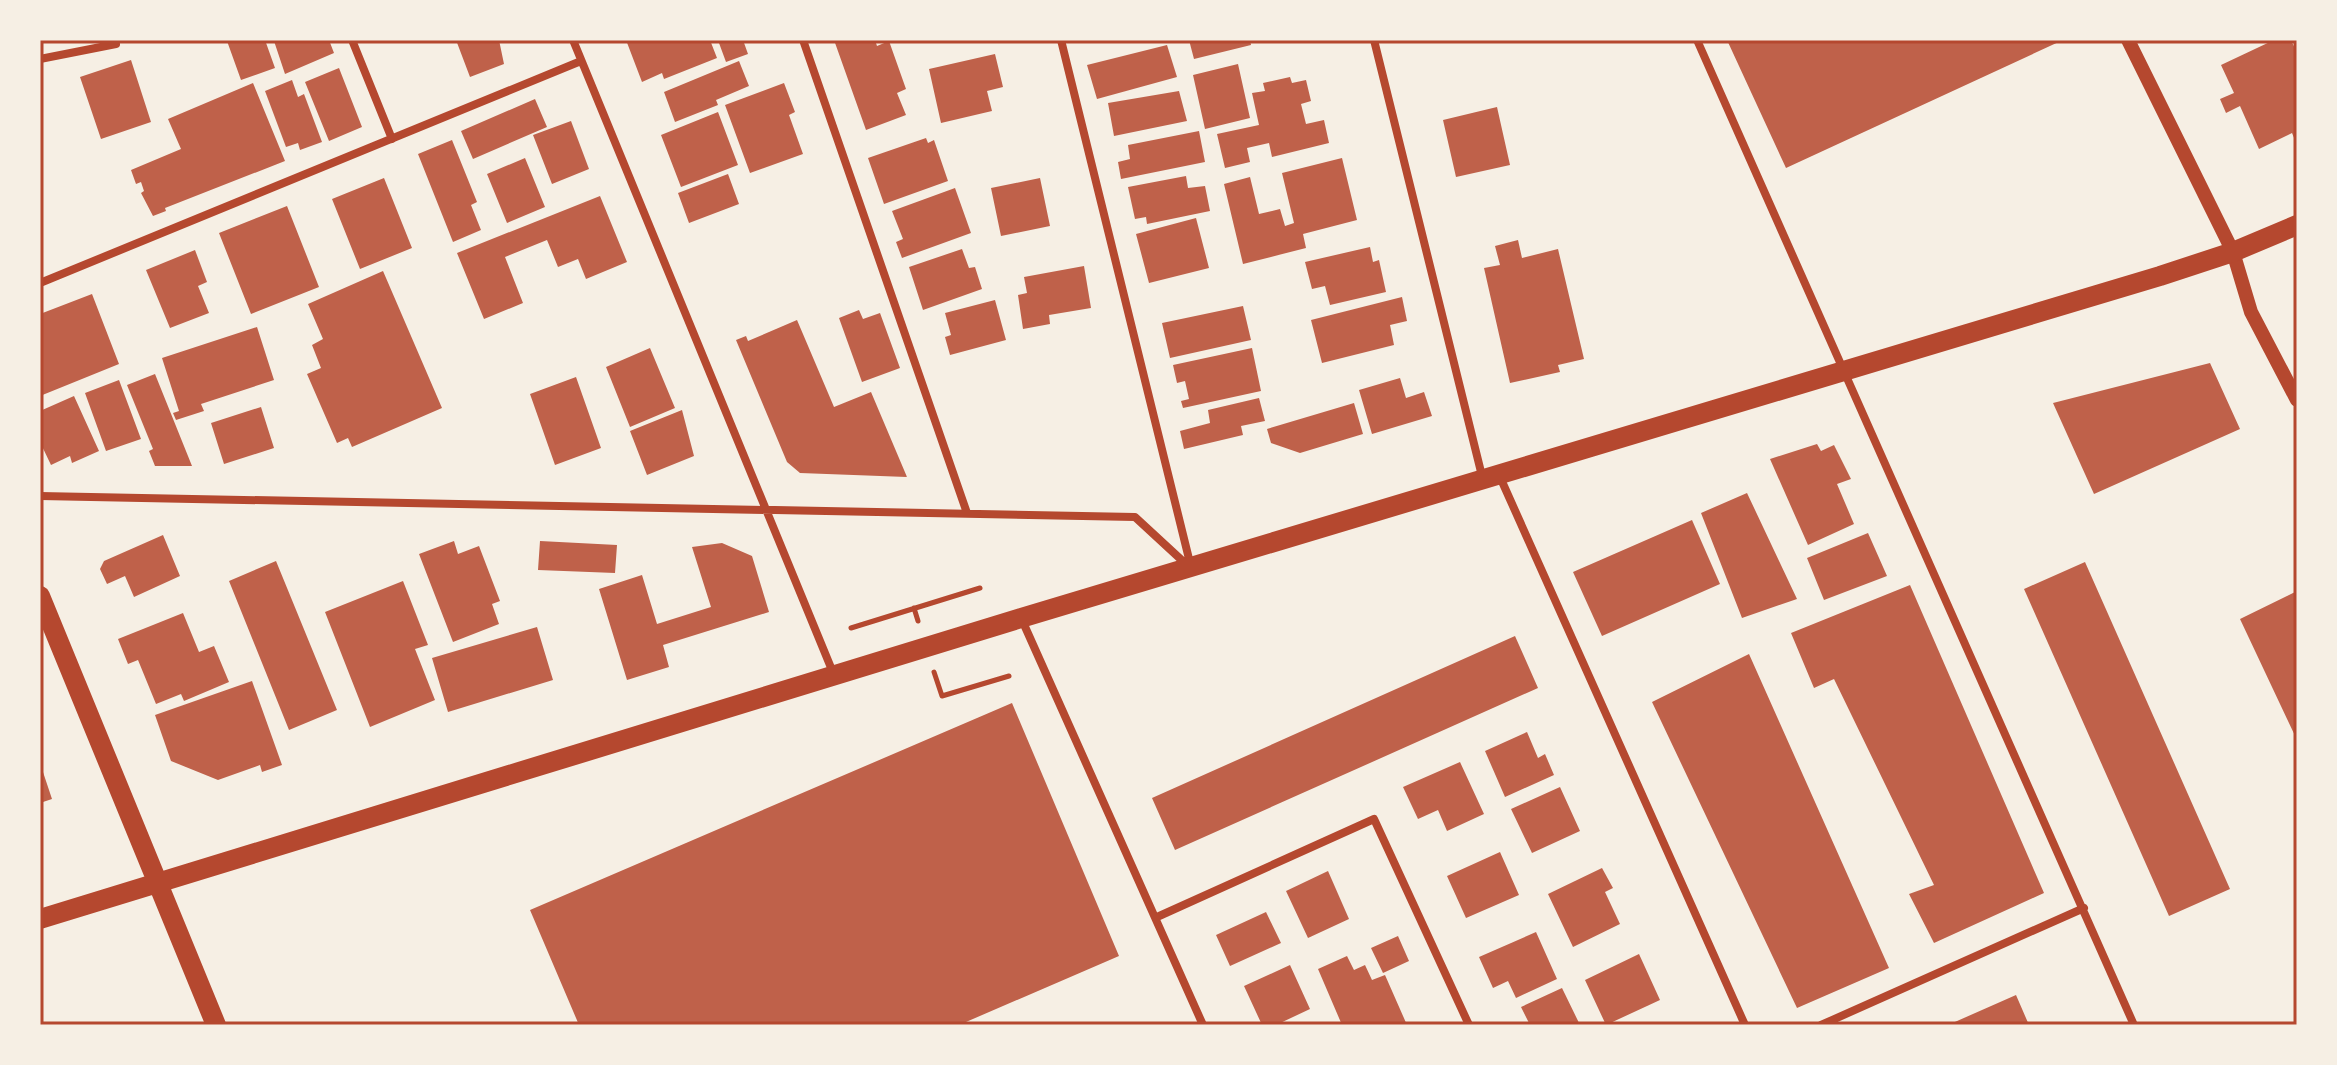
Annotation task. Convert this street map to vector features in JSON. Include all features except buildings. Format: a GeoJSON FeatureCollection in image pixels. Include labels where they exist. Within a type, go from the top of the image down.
{"type":"FeatureCollection","features":[{"type":"Feature","properties":{"kind":"main road"},"geometry":{"type":"LineString","coordinates":[[40,919],[1021,618],[2233,252],[2297,225]]}},
{"type":"Feature","properties":{"kind":"main road"},"geometry":{"type":"LineString","coordinates":[[40,596],[216,1025]]}},
{"type":"Feature","properties":{"kind":"street"},"geometry":{"type":"LineString","coordinates":[[40,59],[116,44],[115,40]]}},
{"type":"Feature","properties":{"kind":"street"},"geometry":{"type":"LineString","coordinates":[[352,40],[392,139]]}},
{"type":"Feature","properties":{"kind":"street"},"geometry":{"type":"LineString","coordinates":[[573,40],[835,675]]}},
{"type":"Feature","properties":{"kind":"street"},"geometry":{"type":"LineString","coordinates":[[803,40],[967,513]]}},
{"type":"Feature","properties":{"kind":"street"},"geometry":{"type":"LineString","coordinates":[[1061,40],[1191,568]]}},
{"type":"Feature","properties":{"kind":"street"},"geometry":{"type":"LineString","coordinates":[[1374,40],[1491,478],[1745,1025]]}},
{"type":"Feature","properties":{"kind":"street"},"geometry":{"type":"LineString","coordinates":[[1697,40],[2134,1025]]}},
{"type":"Feature","properties":{"kind":"street"},"geometry":{"type":"LineString","coordinates":[[2128,40],[2233,252],[2251,312],[2297,400]]}},
{"type":"Feature","properties":{"kind":"street"},"geometry":{"type":"LineString","coordinates":[[40,283],[581,61]]}},
{"type":"Feature","properties":{"kind":"street"},"geometry":{"type":"LineString","coordinates":[[40,496],[1135,517],[1191,568]]}},
{"type":"Feature","properties":{"kind":"street"},"geometry":{"type":"LineString","coordinates":[[1021,618],[1203,1025]]}},
{"type":"Feature","properties":{"kind":"street"},"geometry":{"type":"LineString","coordinates":[[1157,917],[1374,819],[1469,1025]]}},
{"type":"Feature","properties":{"kind":"street"},"geometry":{"type":"LineString","coordinates":[[1821,1025],[2084,908]]}},
{"type":"Feature","properties":{"kind":"path"},"geometry":{"type":"LineString","coordinates":[[851,628],[980,588]]}},
{"type":"Feature","properties":{"kind":"path"},"geometry":{"type":"LineString","coordinates":[[942,696],[1009,676]]}}]}
